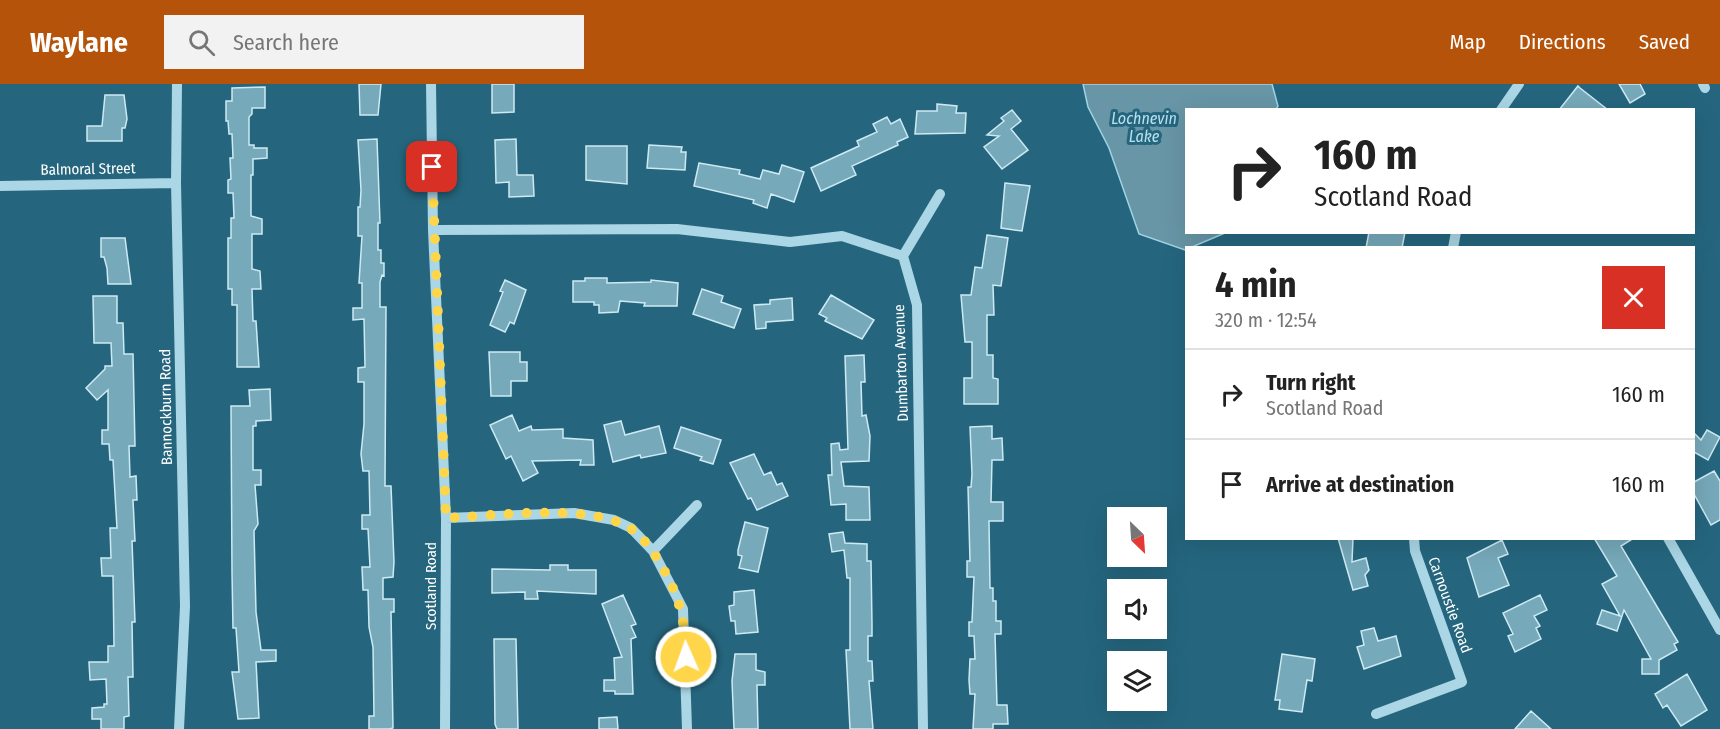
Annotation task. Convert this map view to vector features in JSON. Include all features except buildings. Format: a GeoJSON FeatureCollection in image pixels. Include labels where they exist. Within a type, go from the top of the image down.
{"type":"FeatureCollection","features":[{"type":"Feature","properties":{"kind":"street","name":"Bannockburn Road"},"geometry":{"type":"LineString","coordinates":[[177,84],[176,183],[185,606],[179,729]]}},
{"type":"Feature","properties":{"kind":"street","name":"Scotland Road"},"geometry":{"type":"LineString","coordinates":[[431,84],[433,230],[446,518],[445,729]]}},
{"type":"Feature","properties":{"kind":"street"},"geometry":{"type":"LineString","coordinates":[[1502,108],[1519,84]]}},
{"type":"Feature","properties":{"kind":"street","name":"Balmoral Street"},"geometry":{"type":"LineString","coordinates":[[0,186],[176,183]]}},
{"type":"Feature","properties":{"kind":"street"},"geometry":{"type":"LineString","coordinates":[[433,230],[677,229],[790,243],[842,236],[903,256],[940,194]]}},
{"type":"Feature","properties":{"kind":"street","name":"Dumbarton Avenue"},"geometry":{"type":"LineString","coordinates":[[903,256],[917,305],[922,729]]}},
{"type":"Feature","properties":{"kind":"street"},"geometry":{"type":"LineString","coordinates":[[653,551],[697,505]]}},
{"type":"Feature","properties":{"kind":"street"},"geometry":{"type":"LineString","coordinates":[[446,518],[574,513],[614,520],[631,528],[653,551],[682,609],[687,729]]}},
{"type":"Feature","properties":{"kind":"street","name":"Carnoustie Road"},"geometry":{"type":"LineString","coordinates":[[1376,714],[1462,682],[1415,551],[1414,540]]}},
{"type":"Feature","properties":{"kind":"street"},"geometry":{"type":"LineString","coordinates":[[1669,540],[1720,630]]}},
{"type":"Feature","properties":{"kind":"water","name":"Lochnevin Lake"},"geometry":{"type":"Polygon","coordinates":[[[1083,84],[1272,84],[1278,106],[1277,108],[1185,108],[1185,234],[1223,234],[1194,246],[1185,246],[1185,250],[1139,234],[1109,148],[1088,107],[1083,84]]]}},
{"type":"Feature","properties":{"kind":"route"},"geometry":{"type":"LineString","coordinates":[[432,167],[446,518],[574,513],[614,520],[631,528],[653,551],[668,576],[682,609],[686,657]]}}]}
